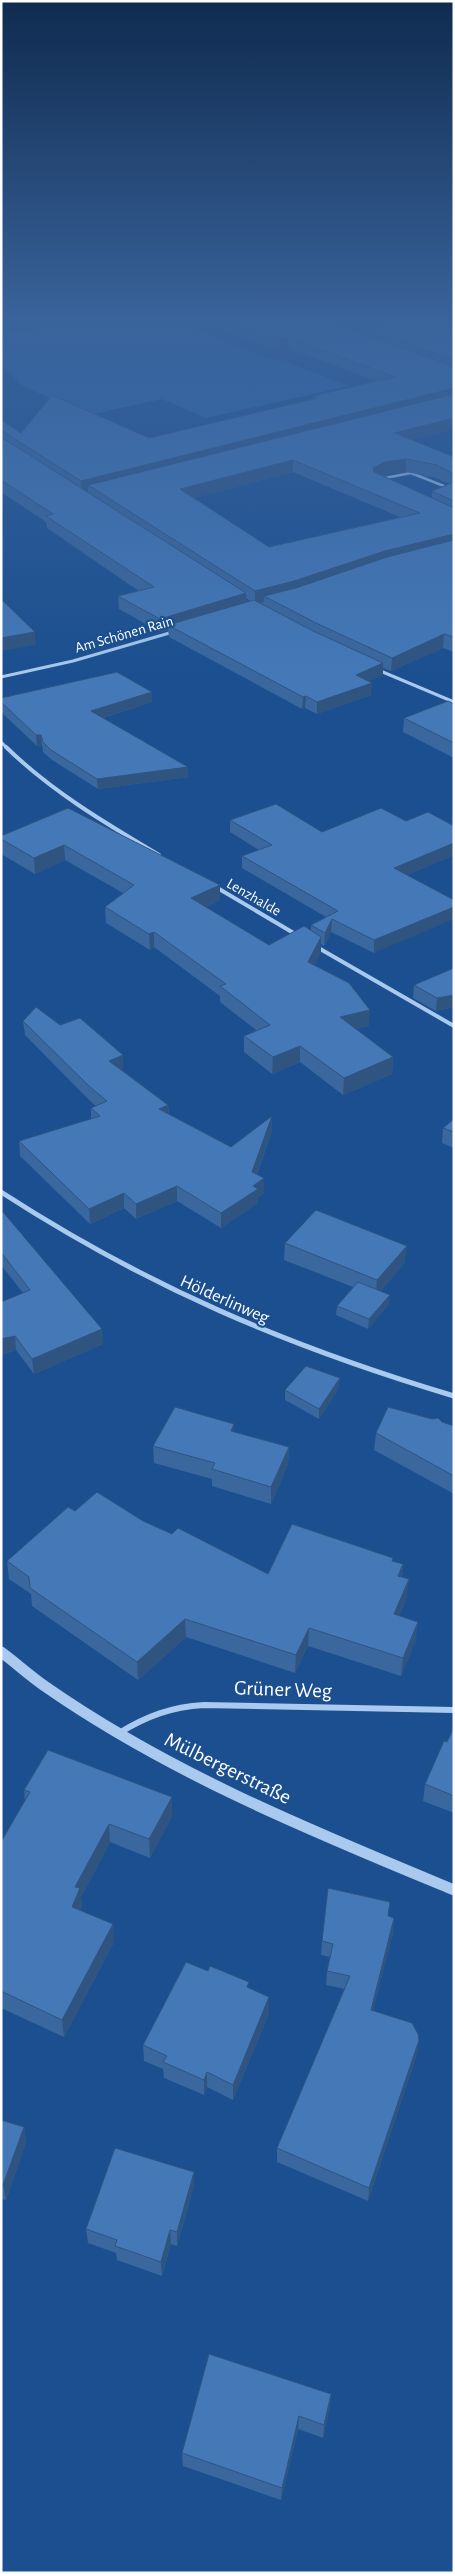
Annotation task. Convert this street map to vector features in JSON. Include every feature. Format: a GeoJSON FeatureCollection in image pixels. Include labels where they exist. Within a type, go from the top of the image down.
{"type":"FeatureCollection","features":[{"type":"Feature","properties":{"kind":"street"},"geometry":{"type":"LineString","coordinates":[[375,481],[403,473],[411,473],[453,492]]}},
{"type":"Feature","properties":{"kind":"street","name":"Am Schönen Rain"},"geometry":{"type":"LineString","coordinates":[[1,677],[73,661],[174,632]]}},
{"type":"Feature","properties":{"kind":"street"},"geometry":{"type":"LineString","coordinates":[[370,667],[454,702]]}},
{"type":"Feature","properties":{"kind":"street"},"geometry":{"type":"LineString","coordinates":[[1,742],[27,767],[86,811],[168,860]]}},
{"type":"Feature","properties":{"kind":"street","name":"Lenzhalde"},"geometry":{"type":"LineString","coordinates":[[209,884],[300,937]]}},
{"type":"Feature","properties":{"kind":"street"},"geometry":{"type":"LineString","coordinates":[[308,942],[454,1026]]}},
{"type":"Feature","properties":{"kind":"street","name":"Hölderlinweg"},"geometry":{"type":"LineString","coordinates":[[1,1192],[65,1234],[204,1306],[308,1349],[454,1396]]}},
{"type":"Feature","properties":{"kind":"street","name":"Mülbergerstraße"},"geometry":{"type":"LineString","coordinates":[[1,1652],[45,1686],[119,1733],[224,1790],[378,1859],[454,1890]]}},
{"type":"Feature","properties":{"kind":"street","name":"Grüner Weg"},"geometry":{"type":"LineString","coordinates":[[119,1733],[148,1714],[183,1705],[220,1704],[454,1710]]}},
{"type":"Feature","properties":{"kind":"building"},"geometry":{"type":"Polygon","coordinates":[[[1,437],[246,593],[160,619],[118,596],[154,587],[46,516],[53,514],[1,480],[1,437]]]}},
{"type":"Feature","properties":{"kind":"building"},"geometry":{"type":"Polygon","coordinates":[[[12,437],[147,437],[257,437],[81,481],[12,437]]]}},
{"type":"Feature","properties":{"kind":"building"},"geometry":{"type":"Polygon","coordinates":[[[281,437],[405,437],[454,457],[454,474],[437,465],[406,459],[385,462],[373,468],[374,472],[454,508],[454,534],[385,551],[294,581],[255,591],[88,485],[281,437]],[[293,460],[180,489],[269,547],[420,513],[293,460]]]}},
{"type":"Feature","properties":{"kind":"building"},"geometry":{"type":"Polygon","coordinates":[[[454,482],[454,501],[432,491],[454,482]]]}},
{"type":"Feature","properties":{"kind":"building"},"geometry":{"type":"Polygon","coordinates":[[[454,540],[454,637],[444,634],[392,658],[316,623],[264,596],[296,588],[387,557],[454,540]]]}},
{"type":"Feature","properties":{"kind":"building"},"geometry":{"type":"Polygon","coordinates":[[[1,599],[35,632],[1,638],[1,599]]]}},
{"type":"Feature","properties":{"kind":"building"},"geometry":{"type":"Polygon","coordinates":[[[254,600],[313,631],[383,663],[356,675],[372,683],[317,702],[306,696],[303,697],[168,625],[254,600]]]}},
{"type":"Feature","properties":{"kind":"building"},"geometry":{"type":"Polygon","coordinates":[[[117,672],[152,692],[91,711],[188,767],[97,779],[51,750],[43,742],[41,735],[36,735],[1,702],[1,698],[117,672]]]}},
{"type":"Feature","properties":{"kind":"building"},"geometry":{"type":"Polygon","coordinates":[[[448,701],[454,704],[454,743],[404,718],[448,701]]]}},
{"type":"Feature","properties":{"kind":"building"},"geometry":{"type":"Polygon","coordinates":[[[276,804],[322,832],[381,808],[406,821],[428,812],[454,826],[454,843],[394,868],[454,900],[454,907],[374,940],[332,919],[325,933],[311,925],[338,911],[242,856],[272,845],[230,820],[276,804]]]}},
{"type":"Feature","properties":{"kind":"building"},"geometry":{"type":"Polygon","coordinates":[[[68,808],[220,885],[191,898],[269,945],[304,926],[321,937],[308,962],[349,983],[370,1010],[340,1017],[393,1057],[344,1078],[300,1046],[273,1057],[244,1036],[270,1025],[220,986],[226,984],[154,932],[149,934],[105,907],[134,885],[64,845],[34,858],[1,839],[1,836],[68,808]]]}},
{"type":"Feature","properties":{"kind":"building"},"geometry":{"type":"Polygon","coordinates":[[[454,968],[454,995],[437,998],[414,985],[454,968]]]}},
{"type":"Feature","properties":{"kind":"building"},"geometry":{"type":"Polygon","coordinates":[[[36,1007],[60,1025],[80,1018],[123,1055],[109,1061],[168,1105],[159,1109],[231,1147],[272,1116],[252,1172],[264,1178],[253,1186],[258,1189],[221,1213],[177,1186],[136,1204],[124,1193],[89,1209],[19,1141],[100,1116],[91,1108],[107,1101],[89,1086],[23,1021],[36,1007]]]}},
{"type":"Feature","properties":{"kind":"building"},"geometry":{"type":"Polygon","coordinates":[[[454,1119],[454,1132],[443,1128],[454,1119]]]}},
{"type":"Feature","properties":{"kind":"building"},"geometry":{"type":"Polygon","coordinates":[[[316,1210],[407,1246],[377,1280],[285,1243],[316,1210]]]}},
{"type":"Feature","properties":{"kind":"building"},"geometry":{"type":"Polygon","coordinates":[[[3,1212],[102,1329],[32,1359],[15,1336],[1,1339],[1,1302],[30,1290],[1,1252],[1,1214],[3,1212]]]}},
{"type":"Feature","properties":{"kind":"building"},"geometry":{"type":"Polygon","coordinates":[[[358,1282],[390,1295],[369,1319],[337,1306],[358,1282]]]}},
{"type":"Feature","properties":{"kind":"building"},"geometry":{"type":"Polygon","coordinates":[[[306,1366],[340,1378],[319,1409],[285,1390],[306,1366]]]}},
{"type":"Feature","properties":{"kind":"building"},"geometry":{"type":"Polygon","coordinates":[[[175,1407],[234,1424],[231,1431],[289,1447],[271,1487],[212,1469],[215,1463],[153,1446],[175,1407]]]}},
{"type":"Feature","properties":{"kind":"building"},"geometry":{"type":"Polygon","coordinates":[[[388,1407],[432,1419],[438,1418],[442,1422],[454,1426],[454,1476],[376,1433],[388,1407]]]}},
{"type":"Feature","properties":{"kind":"building"},"geometry":{"type":"Polygon","coordinates":[[[97,1492],[143,1521],[172,1534],[178,1528],[268,1574],[292,1524],[393,1558],[392,1561],[403,1564],[398,1576],[409,1579],[394,1614],[418,1622],[403,1658],[309,1628],[296,1655],[185,1619],[137,1662],[30,1588],[29,1577],[7,1561],[68,1507],[75,1511],[97,1492]]]}},
{"type":"Feature","properties":{"kind":"building"},"geometry":{"type":"Polygon","coordinates":[[[454,1728],[454,1796],[425,1784],[444,1741],[447,1742],[454,1728]]]}},
{"type":"Feature","properties":{"kind":"building"},"geometry":{"type":"Polygon","coordinates":[[[48,1750],[172,1797],[149,1839],[109,1824],[75,1887],[80,1888],[72,1907],[113,1924],[62,2020],[1,1991],[1,1842],[30,1792],[24,1790],[48,1750]]]}},
{"type":"Feature","properties":{"kind":"building"},"geometry":{"type":"Polygon","coordinates":[[[328,1888],[390,1902],[388,1916],[394,1918],[371,2010],[412,2023],[419,2040],[369,2188],[277,2148],[350,1976],[327,1971],[333,1944],[322,1941],[328,1888]]]}},
{"type":"Feature","properties":{"kind":"building"},"geometry":{"type":"Polygon","coordinates":[[[186,1962],[208,1971],[210,1966],[249,1982],[247,1987],[269,1997],[233,2085],[207,2072],[204,2080],[163,2062],[167,2056],[143,2045],[186,1962]]]}},
{"type":"Feature","properties":{"kind":"building"},"geometry":{"type":"Polygon","coordinates":[[[1,2120],[24,2127],[3,2185],[1,2185],[1,2120]]]}},
{"type":"Feature","properties":{"kind":"building"},"geometry":{"type":"Polygon","coordinates":[[[115,2148],[194,2172],[177,2232],[170,2230],[161,2262],[115,2246],[117,2240],[86,2229],[115,2148]]]}},
{"type":"Feature","properties":{"kind":"building"},"geometry":{"type":"Polygon","coordinates":[[[209,2354],[331,2394],[324,2425],[299,2416],[282,2488],[182,2453],[209,2354]]]}}]}
